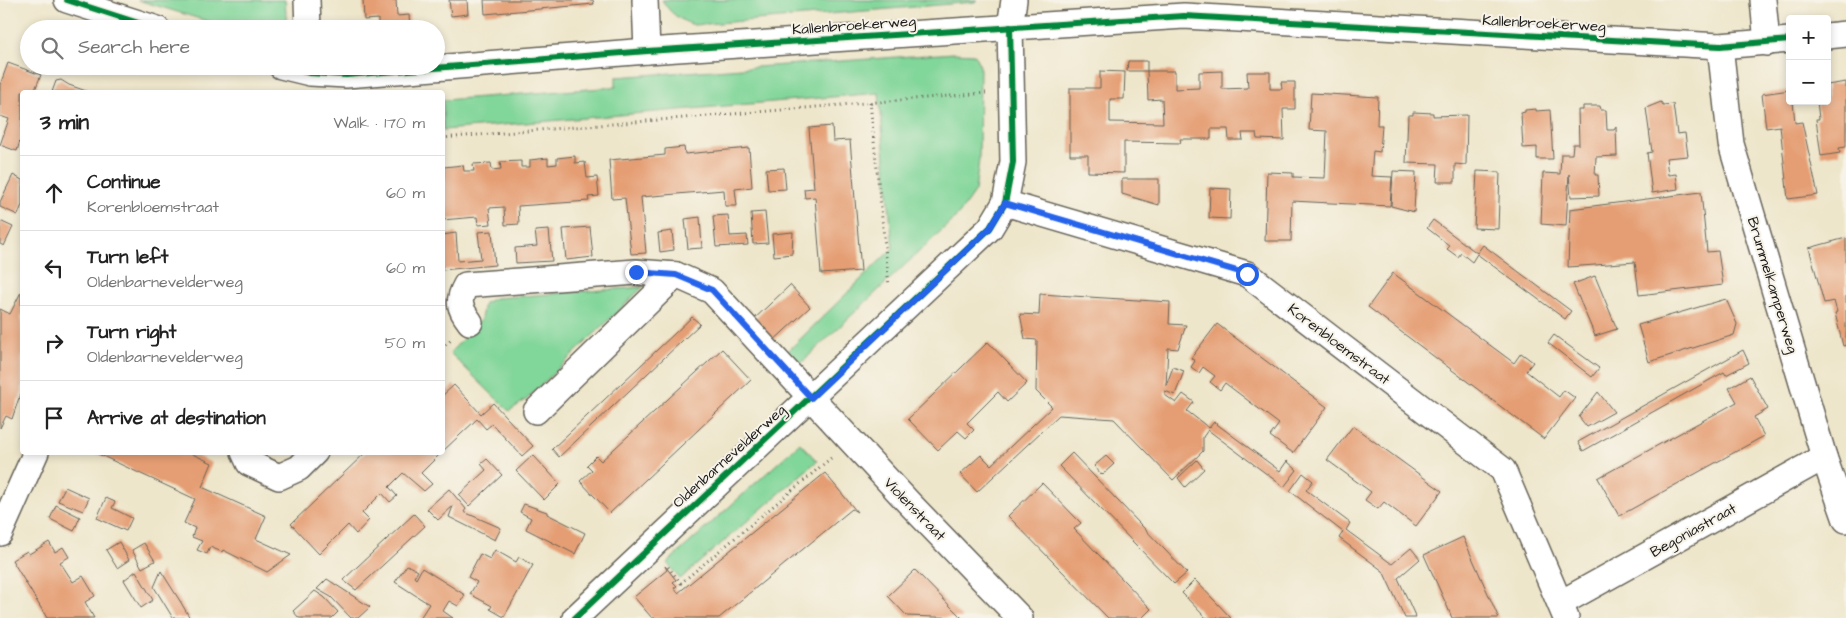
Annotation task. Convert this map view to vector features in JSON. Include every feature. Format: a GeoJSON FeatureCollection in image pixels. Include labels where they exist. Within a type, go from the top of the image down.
{"type":"FeatureCollection","features":[{"type":"Feature","properties":{"kind":"street"},"geometry":{"type":"LineString","coordinates":[[67,0],[129,20]]}},
{"type":"Feature","properties":{"kind":"street"},"geometry":{"type":"LineString","coordinates":[[307,0],[308,20]]}},
{"type":"Feature","properties":{"kind":"street"},"geometry":{"type":"LineString","coordinates":[[644,0],[647,52]]}},
{"type":"Feature","properties":{"kind":"street","name":"Oldenbarnevelderweg"},"geometry":{"type":"LineString","coordinates":[[584,615],[650,546],[811,398],[990,228],[1005,203],[1013,162],[1010,27],[1014,0]]}},
{"type":"Feature","properties":{"kind":"street"},"geometry":{"type":"LineString","coordinates":[[1763,0],[1778,41]]}},
{"type":"Feature","properties":{"kind":"street","name":"Kallenbroekerweg"},"geometry":{"type":"LineString","coordinates":[[346,75],[406,82],[647,52],[1184,16],[1720,46],[1778,41]]}},
{"type":"Feature","properties":{"kind":"street"},"geometry":{"type":"LineString","coordinates":[[1831,36],[1846,34]]}},
{"type":"Feature","properties":{"kind":"street","name":"Brummelkamperweg"},"geometry":{"type":"LineString","coordinates":[[1720,46],[1731,144],[1824,457],[1846,520]]}},
{"type":"Feature","properties":{"kind":"street","name":"Korenbloemstraat"},"geometry":{"type":"LineString","coordinates":[[1005,203],[1247,274],[1503,470],[1564,610]]}},
{"type":"Feature","properties":{"kind":"street"},"geometry":{"type":"LineString","coordinates":[[470,322],[460,310],[459,297],[466,285],[636,272],[676,275],[712,290],[811,398]]}},
{"type":"Feature","properties":{"kind":"street"},"geometry":{"type":"LineString","coordinates":[[536,411],[676,275]]}},
{"type":"Feature","properties":{"kind":"street","name":"Violenstraat"},"geometry":{"type":"LineString","coordinates":[[811,398],[1020,618]]}},
{"type":"Feature","properties":{"kind":"street"},"geometry":{"type":"LineString","coordinates":[[0,533],[35,455]]}},
{"type":"Feature","properties":{"kind":"street"},"geometry":{"type":"LineString","coordinates":[[245,455],[249,463],[279,477],[299,468],[312,455]]}},
{"type":"Feature","properties":{"kind":"street","name":"Begoniastraat"},"geometry":{"type":"LineString","coordinates":[[1564,610],[1824,457]]}},
{"type":"Feature","properties":{"kind":"path"},"geometry":{"type":"LineString","coordinates":[[445,138],[1011,91]]}},
{"type":"Feature","properties":{"kind":"path"},"geometry":{"type":"LineString","coordinates":[[870,102],[893,320]]}},
{"type":"Feature","properties":{"kind":"path"},"geometry":{"type":"LineString","coordinates":[[650,546],[681,583],[851,441]]}},
{"type":"Feature","properties":{"kind":"green space"},"geometry":{"type":"Polygon","coordinates":[[[138,0],[285,0],[286,20],[204,20],[138,0]]]}},
{"type":"Feature","properties":{"kind":"green space"},"geometry":{"type":"Polygon","coordinates":[[[662,0],[977,0],[975,2],[694,25],[675,16],[662,0]]]}},
{"type":"Feature","properties":{"kind":"green space"},"geometry":{"type":"Polygon","coordinates":[[[954,53],[974,54],[980,66],[979,160],[975,191],[959,214],[798,366],[786,353],[893,248],[879,93],[445,130],[445,100],[616,87],[616,77],[954,53]]]}},
{"type":"Feature","properties":{"kind":"green space"},"geometry":{"type":"Polygon","coordinates":[[[643,287],[526,400],[509,411],[450,353],[481,319],[484,303],[495,298],[643,287]]]}},
{"type":"Feature","properties":{"kind":"green space"},"geometry":{"type":"Polygon","coordinates":[[[800,443],[817,461],[680,579],[667,563],[800,443]]]}},
{"type":"Feature","properties":{"kind":"building"},"geometry":{"type":"Polygon","coordinates":[[[363,0],[396,0],[397,16],[409,15],[409,20],[378,19],[364,20],[363,0]]]}},
{"type":"Feature","properties":{"kind":"building"},"geometry":{"type":"Polygon","coordinates":[[[449,0],[467,0],[468,14],[451,16],[449,0]]]}},
{"type":"Feature","properties":{"kind":"building"},"geometry":{"type":"Polygon","coordinates":[[[484,0],[593,0],[594,4],[485,14],[484,0]]]}},
{"type":"Feature","properties":{"kind":"building"},"geometry":{"type":"Polygon","coordinates":[[[1128,61],[1147,61],[1147,71],[1127,71],[1128,61]]]}},
{"type":"Feature","properties":{"kind":"building"},"geometry":{"type":"Polygon","coordinates":[[[8,63],[20,67],[20,75],[41,75],[35,90],[20,90],[20,141],[17,151],[0,145],[9,119],[0,116],[0,85],[8,63]]]}},
{"type":"Feature","properties":{"kind":"building"},"geometry":{"type":"Polygon","coordinates":[[[1100,71],[1125,72],[1124,99],[1110,99],[1110,122],[1163,123],[1162,99],[1148,100],[1147,71],[1175,71],[1175,89],[1199,88],[1199,72],[1222,71],[1222,89],[1248,88],[1247,72],[1270,72],[1270,89],[1282,89],[1281,82],[1295,82],[1295,109],[1283,109],[1284,140],[1257,139],[1256,133],[1242,133],[1243,140],[1229,140],[1228,129],[1211,129],[1211,139],[1180,139],[1181,143],[1124,142],[1124,173],[1088,172],[1088,155],[1070,155],[1070,88],[1100,88],[1100,71]]]}},
{"type":"Feature","properties":{"kind":"building"},"geometry":{"type":"Polygon","coordinates":[[[61,80],[83,90],[53,90],[56,81],[61,80]]]}},
{"type":"Feature","properties":{"kind":"building"},"geometry":{"type":"Polygon","coordinates":[[[1846,82],[1846,147],[1839,148],[1840,153],[1821,156],[1816,119],[1819,119],[1817,105],[1831,105],[1831,84],[1846,82]]]}},
{"type":"Feature","properties":{"kind":"building"},"geometry":{"type":"Polygon","coordinates":[[[1786,91],[1786,105],[1793,105],[1795,123],[1802,122],[1818,195],[1788,199],[1780,126],[1766,128],[1762,94],[1786,91]]]}},
{"type":"Feature","properties":{"kind":"building"},"geometry":{"type":"Polygon","coordinates":[[[1311,93],[1378,97],[1377,125],[1382,125],[1380,152],[1373,151],[1371,176],[1392,177],[1390,206],[1292,201],[1291,241],[1265,241],[1267,172],[1293,173],[1293,177],[1325,178],[1327,131],[1309,130],[1311,93]]]}},
{"type":"Feature","properties":{"kind":"building"},"geometry":{"type":"Polygon","coordinates":[[[1661,102],[1663,105],[1673,104],[1677,134],[1685,133],[1688,156],[1666,158],[1668,175],[1676,174],[1678,189],[1652,193],[1647,153],[1652,152],[1646,108],[1661,102]]]}},
{"type":"Feature","properties":{"kind":"building"},"geometry":{"type":"Polygon","coordinates":[[[1583,106],[1600,106],[1601,110],[1606,110],[1607,130],[1614,130],[1616,127],[1617,156],[1596,157],[1595,175],[1598,175],[1599,196],[1571,197],[1569,174],[1566,226],[1541,224],[1543,173],[1560,174],[1561,154],[1572,154],[1573,144],[1579,144],[1578,110],[1583,110],[1583,106]]]}},
{"type":"Feature","properties":{"kind":"building"},"geometry":{"type":"Polygon","coordinates":[[[1536,109],[1536,111],[1550,110],[1553,159],[1537,159],[1537,147],[1523,148],[1521,113],[1525,112],[1525,110],[1536,109]]]}},
{"type":"Feature","properties":{"kind":"building"},"geometry":{"type":"Polygon","coordinates":[[[1413,112],[1433,113],[1433,116],[1467,115],[1466,165],[1455,164],[1455,182],[1437,182],[1438,164],[1406,163],[1408,115],[1413,115],[1413,112]]]}},
{"type":"Feature","properties":{"kind":"building"},"geometry":{"type":"Polygon","coordinates":[[[832,126],[833,141],[850,140],[861,271],[821,274],[815,197],[805,198],[804,189],[814,188],[809,128],[832,126]]]}},
{"type":"Feature","properties":{"kind":"building"},"geometry":{"type":"Polygon","coordinates":[[[684,147],[685,154],[749,148],[752,187],[735,189],[737,206],[725,206],[724,190],[641,197],[646,253],[631,254],[625,198],[612,199],[609,160],[665,155],[665,149],[684,147]]]}},
{"type":"Feature","properties":{"kind":"building"},"geometry":{"type":"Polygon","coordinates":[[[575,156],[575,163],[585,162],[587,178],[597,177],[599,196],[588,197],[589,201],[518,206],[519,224],[505,225],[504,207],[489,208],[491,224],[478,225],[477,217],[445,220],[445,167],[463,165],[464,171],[474,171],[473,164],[491,163],[492,170],[501,169],[500,162],[521,161],[521,167],[530,167],[530,160],[548,158],[548,165],[557,164],[557,158],[575,156]]]}},
{"type":"Feature","properties":{"kind":"building"},"geometry":{"type":"Polygon","coordinates":[[[784,168],[786,189],[768,190],[766,169],[784,168]]]}},
{"type":"Feature","properties":{"kind":"building"},"geometry":{"type":"Polygon","coordinates":[[[1393,171],[1416,172],[1414,212],[1391,206],[1393,171]]]}},
{"type":"Feature","properties":{"kind":"building"},"geometry":{"type":"Polygon","coordinates":[[[1477,171],[1500,172],[1498,229],[1474,228],[1477,171]]]}},
{"type":"Feature","properties":{"kind":"building"},"geometry":{"type":"Polygon","coordinates":[[[13,175],[20,179],[20,210],[18,215],[0,207],[0,202],[13,175]]]}},
{"type":"Feature","properties":{"kind":"building"},"geometry":{"type":"Polygon","coordinates":[[[1122,179],[1159,179],[1159,205],[1122,194],[1122,179]]]}},
{"type":"Feature","properties":{"kind":"building"},"geometry":{"type":"Polygon","coordinates":[[[1210,188],[1231,189],[1230,219],[1209,218],[1210,188]]]}},
{"type":"Feature","properties":{"kind":"building"},"geometry":{"type":"Polygon","coordinates":[[[1701,192],[1707,252],[1718,251],[1723,285],[1639,295],[1635,262],[1568,267],[1570,209],[1701,192]]]}},
{"type":"Feature","properties":{"kind":"building"},"geometry":{"type":"Polygon","coordinates":[[[765,212],[768,243],[753,244],[751,213],[765,212]]]}},
{"type":"Feature","properties":{"kind":"building"},"geometry":{"type":"Polygon","coordinates":[[[728,215],[730,236],[747,235],[748,245],[716,247],[713,216],[728,215]]]}},
{"type":"Feature","properties":{"kind":"building"},"geometry":{"type":"Polygon","coordinates":[[[700,217],[702,248],[688,249],[685,219],[700,217]]]}},
{"type":"Feature","properties":{"kind":"building"},"geometry":{"type":"Polygon","coordinates":[[[1433,220],[1477,253],[1483,245],[1571,311],[1565,319],[1477,254],[1472,262],[1461,253],[1458,257],[1447,249],[1450,246],[1427,228],[1433,220]]]}},
{"type":"Feature","properties":{"kind":"building"},"geometry":{"type":"Polygon","coordinates":[[[0,221],[13,227],[4,246],[0,244],[0,221]]]}},
{"type":"Feature","properties":{"kind":"building"},"geometry":{"type":"Polygon","coordinates":[[[590,227],[593,257],[566,260],[563,229],[590,227]]]}},
{"type":"Feature","properties":{"kind":"building"},"geometry":{"type":"Polygon","coordinates":[[[549,230],[552,261],[516,263],[515,248],[537,246],[535,231],[549,230]]]}},
{"type":"Feature","properties":{"kind":"building"},"geometry":{"type":"Polygon","coordinates":[[[492,231],[495,265],[445,270],[445,235],[456,233],[458,261],[481,259],[478,232],[492,231]]]}},
{"type":"Feature","properties":{"kind":"building"},"geometry":{"type":"Polygon","coordinates":[[[672,231],[674,250],[660,252],[658,233],[672,231]]]}},
{"type":"Feature","properties":{"kind":"building"},"geometry":{"type":"Polygon","coordinates":[[[793,232],[792,254],[774,256],[772,234],[793,232]]]}},
{"type":"Feature","properties":{"kind":"building"},"geometry":{"type":"Polygon","coordinates":[[[1846,238],[1846,345],[1843,346],[1834,301],[1824,303],[1809,248],[1846,238]]]}},
{"type":"Feature","properties":{"kind":"building"},"geometry":{"type":"Polygon","coordinates":[[[1393,273],[1514,363],[1521,353],[1533,362],[1526,371],[1559,397],[1564,390],[1575,398],[1544,439],[1368,307],[1393,273]]]}},
{"type":"Feature","properties":{"kind":"building"},"geometry":{"type":"Polygon","coordinates":[[[1595,276],[1617,329],[1595,336],[1573,284],[1595,276]]]}},
{"type":"Feature","properties":{"kind":"building"},"geometry":{"type":"Polygon","coordinates":[[[790,285],[810,307],[771,343],[751,322],[790,285]]]}},
{"type":"Feature","properties":{"kind":"building"},"geometry":{"type":"Polygon","coordinates":[[[20,294],[20,399],[12,419],[6,416],[0,428],[0,309],[10,314],[20,294]]]}},
{"type":"Feature","properties":{"kind":"building"},"geometry":{"type":"Polygon","coordinates":[[[1040,294],[1170,302],[1169,324],[1186,325],[1178,349],[1168,348],[1166,386],[1173,367],[1184,371],[1175,395],[1165,391],[1165,395],[1176,403],[1183,394],[1194,402],[1187,411],[1209,428],[1214,422],[1280,471],[1287,461],[1297,470],[1284,487],[1208,430],[1203,437],[1203,451],[1173,480],[1114,419],[1059,415],[977,492],[960,474],[981,455],[991,465],[1052,407],[1036,391],[1037,340],[1025,339],[1020,314],[1039,315],[1040,294]]]}},
{"type":"Feature","properties":{"kind":"building"},"geometry":{"type":"Polygon","coordinates":[[[1726,299],[1737,324],[1734,335],[1649,362],[1638,325],[1726,299]]]}},
{"type":"Feature","properties":{"kind":"building"},"geometry":{"type":"Polygon","coordinates":[[[692,317],[700,324],[559,457],[552,449],[692,317]]]}},
{"type":"Feature","properties":{"kind":"building"},"geometry":{"type":"Polygon","coordinates":[[[1217,324],[1327,407],[1293,453],[1270,436],[1279,424],[1225,383],[1220,390],[1210,382],[1215,376],[1203,367],[1199,373],[1191,367],[1195,361],[1191,358],[1217,324]]]}},
{"type":"Feature","properties":{"kind":"building"},"geometry":{"type":"Polygon","coordinates":[[[1554,335],[1599,368],[1592,377],[1548,343],[1554,335]]]}},
{"type":"Feature","properties":{"kind":"building"},"geometry":{"type":"Polygon","coordinates":[[[988,342],[1027,383],[1007,402],[998,392],[967,423],[974,430],[966,438],[958,431],[938,450],[908,419],[988,342]]]}},
{"type":"Feature","properties":{"kind":"building"},"geometry":{"type":"Polygon","coordinates":[[[722,349],[751,380],[610,513],[580,481],[592,470],[587,465],[596,456],[601,461],[722,349]]]}},
{"type":"Feature","properties":{"kind":"building"},"geometry":{"type":"Polygon","coordinates":[[[1743,350],[1749,363],[1726,375],[1724,372],[1583,451],[1578,442],[1743,350]]]}},
{"type":"Feature","properties":{"kind":"building"},"geometry":{"type":"Polygon","coordinates":[[[1750,376],[1768,409],[1754,417],[1764,436],[1619,516],[1598,478],[1737,402],[1729,388],[1750,376]]]}},
{"type":"Feature","properties":{"kind":"building"},"geometry":{"type":"Polygon","coordinates":[[[454,385],[481,414],[493,403],[533,446],[522,456],[492,424],[486,429],[477,419],[445,449],[445,393],[454,385]]]}},
{"type":"Feature","properties":{"kind":"building"},"geometry":{"type":"Polygon","coordinates":[[[1598,392],[1614,412],[1587,427],[1579,417],[1598,392]]]}},
{"type":"Feature","properties":{"kind":"building"},"geometry":{"type":"Polygon","coordinates":[[[1353,426],[1442,491],[1416,526],[1384,502],[1378,509],[1365,500],[1371,492],[1327,460],[1353,426]]]}},
{"type":"Feature","properties":{"kind":"building"},"geometry":{"type":"Polygon","coordinates":[[[1072,453],[1187,573],[1174,584],[1059,466],[1072,453]]]}},
{"type":"Feature","properties":{"kind":"building"},"geometry":{"type":"Polygon","coordinates":[[[100,455],[195,455],[212,463],[202,487],[266,516],[256,539],[291,555],[267,572],[223,550],[222,552],[210,547],[207,554],[197,550],[202,541],[192,537],[195,528],[184,523],[195,499],[100,455]]]}},
{"type":"Feature","properties":{"kind":"building"},"geometry":{"type":"Polygon","coordinates":[[[363,455],[439,455],[421,473],[432,484],[424,491],[403,473],[389,487],[397,496],[390,502],[382,493],[362,513],[369,520],[356,534],[348,525],[319,554],[291,524],[363,455]]]}},
{"type":"Feature","properties":{"kind":"building"},"geometry":{"type":"Polygon","coordinates":[[[533,455],[560,484],[544,500],[516,471],[533,455]]]}},
{"type":"Feature","properties":{"kind":"building"},"geometry":{"type":"Polygon","coordinates":[[[1106,456],[1114,464],[1102,475],[1094,466],[1106,456]]]}},
{"type":"Feature","properties":{"kind":"building"},"geometry":{"type":"Polygon","coordinates":[[[487,459],[502,475],[469,506],[459,495],[486,470],[481,464],[487,459]]]}},
{"type":"Feature","properties":{"kind":"building"},"geometry":{"type":"Polygon","coordinates":[[[1197,460],[1204,469],[1185,487],[1178,478],[1197,460]]]}},
{"type":"Feature","properties":{"kind":"building"},"geometry":{"type":"Polygon","coordinates":[[[825,473],[857,512],[852,509],[719,618],[652,618],[634,597],[667,570],[665,566],[676,580],[673,582],[677,586],[674,588],[678,593],[825,473]]]}},
{"type":"Feature","properties":{"kind":"building"},"geometry":{"type":"Polygon","coordinates":[[[1303,473],[1313,481],[1306,490],[1350,523],[1346,530],[1392,564],[1411,548],[1420,559],[1398,578],[1416,618],[1405,618],[1383,571],[1339,538],[1343,532],[1290,491],[1303,473]]]}},
{"type":"Feature","properties":{"kind":"building"},"geometry":{"type":"Polygon","coordinates":[[[1042,483],[1081,523],[1074,529],[1151,609],[1142,618],[1108,618],[1008,516],[1042,483]]]}},
{"type":"Feature","properties":{"kind":"building"},"geometry":{"type":"Polygon","coordinates":[[[65,487],[89,498],[83,511],[58,501],[65,487]]]}},
{"type":"Feature","properties":{"kind":"building"},"geometry":{"type":"Polygon","coordinates":[[[449,489],[466,509],[464,512],[501,528],[495,540],[449,517],[453,506],[438,520],[427,509],[449,489]]]}},
{"type":"Feature","properties":{"kind":"building"},"geometry":{"type":"Polygon","coordinates":[[[106,498],[115,502],[112,508],[132,518],[126,531],[97,518],[106,498]]]}},
{"type":"Feature","properties":{"kind":"building"},"geometry":{"type":"Polygon","coordinates":[[[524,504],[547,512],[547,514],[585,533],[575,554],[526,529],[531,518],[520,512],[524,504]]]}},
{"type":"Feature","properties":{"kind":"building"},"geometry":{"type":"Polygon","coordinates":[[[56,505],[80,517],[74,531],[50,519],[56,505]]]}},
{"type":"Feature","properties":{"kind":"building"},"geometry":{"type":"Polygon","coordinates":[[[414,514],[425,526],[356,590],[343,580],[414,514]]]}},
{"type":"Feature","properties":{"kind":"building"},"geometry":{"type":"Polygon","coordinates":[[[1463,537],[1499,618],[1452,618],[1424,555],[1463,537]]]}},
{"type":"Feature","properties":{"kind":"building"},"geometry":{"type":"Polygon","coordinates":[[[49,542],[55,552],[63,547],[69,557],[60,562],[73,582],[83,576],[95,596],[85,602],[94,618],[47,618],[12,560],[27,551],[29,554],[49,542]]]}},
{"type":"Feature","properties":{"kind":"building"},"geometry":{"type":"Polygon","coordinates":[[[119,542],[129,560],[117,568],[106,550],[119,542]]]}},
{"type":"Feature","properties":{"kind":"building"},"geometry":{"type":"Polygon","coordinates":[[[144,543],[155,561],[142,568],[132,550],[144,543]]]}},
{"type":"Feature","properties":{"kind":"building"},"geometry":{"type":"Polygon","coordinates":[[[495,550],[516,562],[519,557],[533,565],[504,617],[490,609],[492,606],[470,594],[477,582],[468,577],[480,554],[490,559],[495,550]]]}},
{"type":"Feature","properties":{"kind":"building"},"geometry":{"type":"Polygon","coordinates":[[[407,565],[418,571],[414,577],[416,579],[422,568],[465,595],[458,606],[449,601],[443,611],[453,618],[420,618],[429,604],[395,582],[407,565]]]}},
{"type":"Feature","properties":{"kind":"building"},"geometry":{"type":"Polygon","coordinates":[[[915,570],[962,618],[907,616],[888,596],[915,570]]]}},
{"type":"Feature","properties":{"kind":"building"},"geometry":{"type":"Polygon","coordinates":[[[136,571],[153,600],[141,608],[124,580],[136,571]]]}},
{"type":"Feature","properties":{"kind":"building"},"geometry":{"type":"Polygon","coordinates":[[[161,571],[190,618],[173,618],[154,587],[161,571]]]}},
{"type":"Feature","properties":{"kind":"building"},"geometry":{"type":"Polygon","coordinates":[[[327,579],[370,607],[358,618],[351,618],[331,597],[317,589],[327,579]]]}},
{"type":"Feature","properties":{"kind":"building"},"geometry":{"type":"Polygon","coordinates":[[[1195,580],[1231,618],[1206,618],[1182,593],[1195,580]]]}},
{"type":"Feature","properties":{"kind":"building"},"geometry":{"type":"Polygon","coordinates":[[[315,591],[324,597],[338,612],[332,618],[299,618],[293,611],[315,591]]]}},
{"type":"Feature","properties":{"kind":"cycle path"},"geometry":{"type":"LineString","coordinates":[[67,0],[129,20]]}},
{"type":"Feature","properties":{"kind":"cycle path"},"geometry":{"type":"LineString","coordinates":[[445,67],[647,51],[1184,16],[1720,46],[1786,40]]}},
{"type":"Feature","properties":{"kind":"cycle path"},"geometry":{"type":"LineString","coordinates":[[575,618],[990,228],[1005,203],[1013,162],[1010,27]]}},
{"type":"Feature","properties":{"kind":"route"},"geometry":{"type":"LineString","coordinates":[[636,272],[676,275],[712,290],[811,398],[990,228],[1005,203],[1247,274]]}}]}
